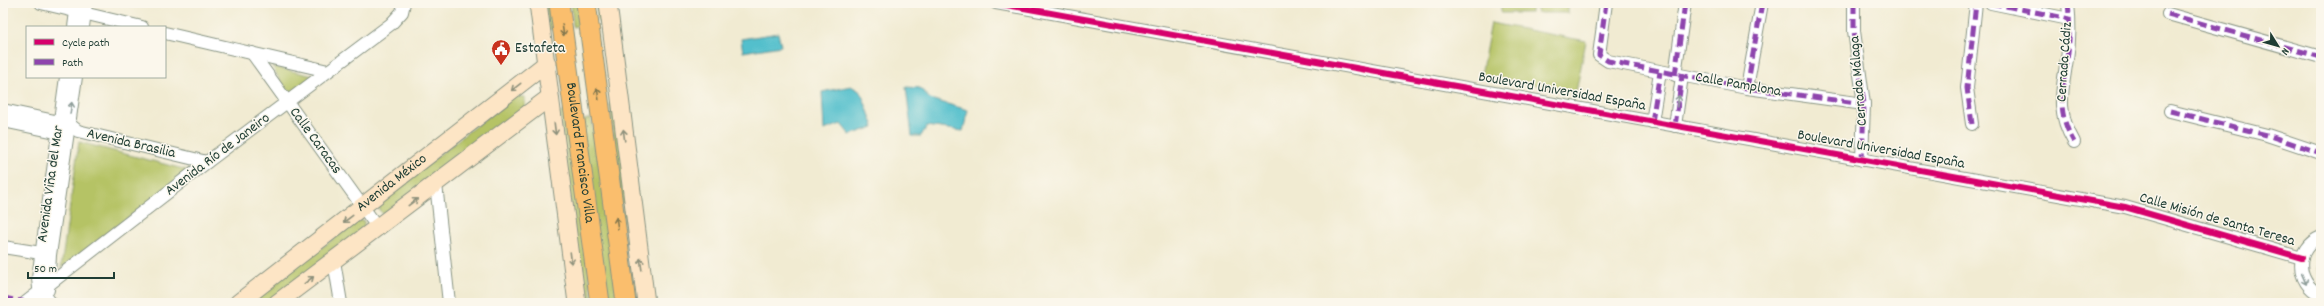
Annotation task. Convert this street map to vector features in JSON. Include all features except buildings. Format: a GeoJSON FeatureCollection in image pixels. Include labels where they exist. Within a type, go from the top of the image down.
{"type":"FeatureCollection","features":[{"type":"Feature","properties":{"kind":"main road","name":"Boulevard Francisco Villa"},"geometry":{"type":"LineString","coordinates":[[538,3],[577,303]]}},
{"type":"Feature","properties":{"kind":"main road","name":"Boulevard Francisco Villa"},"geometry":{"type":"LineString","coordinates":[[559,3],[600,303]]}},
{"type":"Feature","properties":{"kind":"main road","name":"Boulevard Francisco Villa"},"geometry":{"type":"LineString","coordinates":[[586,3],[626,303]]}},
{"type":"Feature","properties":{"kind":"main road"},"geometry":{"type":"LineString","coordinates":[[608,3],[646,303]]}},
{"type":"Feature","properties":{"kind":"main road","name":"Avenida México"},"geometry":{"type":"LineString","coordinates":[[238,303],[546,63]]}},
{"type":"Feature","properties":{"kind":"main road","name":"Avenida México"},"geometry":{"type":"LineString","coordinates":[[277,303],[550,97]]}},
{"type":"Feature","properties":{"kind":"street"},"geometry":{"type":"LineString","coordinates":[[41,3],[81,8],[139,26]]}},
{"type":"Feature","properties":{"kind":"street","name":"Avenida Río de Janeiro"},"geometry":{"type":"LineString","coordinates":[[25,303],[47,294],[207,162],[398,19],[404,3]]}},
{"type":"Feature","properties":{"kind":"street","name":"Boulevard Universidad España"},"geometry":{"type":"LineString","coordinates":[[996,3],[2125,207]]}},
{"type":"Feature","properties":{"kind":"street","name":"Calle Pamplona"},"geometry":{"type":"LineString","coordinates":[[1606,3],[1599,55],[1614,63],[1746,88],[1864,104]]}},
{"type":"Feature","properties":{"kind":"street"},"geometry":{"type":"LineString","coordinates":[[1675,126],[1685,3]]}},
{"type":"Feature","properties":{"kind":"street"},"geometry":{"type":"LineString","coordinates":[[1746,88],[1762,3]]}},
{"type":"Feature","properties":{"kind":"street","name":"Cerrada Málaga"},"geometry":{"type":"LineString","coordinates":[[1854,3],[1854,31],[1864,104],[1862,160]]}},
{"type":"Feature","properties":{"kind":"street"},"geometry":{"type":"LineString","coordinates":[[1972,124],[1967,88],[1976,3]]}},
{"type":"Feature","properties":{"kind":"street"},"geometry":{"type":"LineString","coordinates":[[1991,3],[2069,19]]}},
{"type":"Feature","properties":{"kind":"street","name":"Cerrada Cádiz"},"geometry":{"type":"LineString","coordinates":[[2068,3],[2068,57],[2061,103],[2069,132],[2074,142]]}},
{"type":"Feature","properties":{"kind":"street"},"geometry":{"type":"LineString","coordinates":[[74,26],[81,8]]}},
{"type":"Feature","properties":{"kind":"street"},"geometry":{"type":"LineString","coordinates":[[81,8],[83,26]]}},
{"type":"Feature","properties":{"kind":"street"},"geometry":{"type":"LineString","coordinates":[[2168,14],[2321,57]]}},
{"type":"Feature","properties":{"kind":"street"},"geometry":{"type":"LineString","coordinates":[[166,33],[328,71]]}},
{"type":"Feature","properties":{"kind":"street","name":"Calle Caracas"},"geometry":{"type":"LineString","coordinates":[[252,53],[378,228]]}},
{"type":"Feature","properties":{"kind":"street"},"geometry":{"type":"LineString","coordinates":[[1652,122],[1655,91],[1660,72]]}},
{"type":"Feature","properties":{"kind":"street","name":"Avenida Viña del Mar"},"geometry":{"type":"LineString","coordinates":[[47,294],[66,129],[66,78]]}},
{"type":"Feature","properties":{"kind":"street","name":"Avenida Viña del Mar"},"geometry":{"type":"LineString","coordinates":[[47,294],[38,282],[41,253],[76,78]]}},
{"type":"Feature","properties":{"kind":"street","name":"Avenida Brasilia"},"geometry":{"type":"LineString","coordinates":[[3,110],[66,129],[207,162]]}},
{"type":"Feature","properties":{"kind":"street"},"geometry":{"type":"LineString","coordinates":[[2170,111],[2267,135],[2321,153]]}},
{"type":"Feature","properties":{"kind":"street","name":"Avenida Brasilia"},"geometry":{"type":"LineString","coordinates":[[3,121],[66,129]]}},
{"type":"Feature","properties":{"kind":"street"},"geometry":{"type":"LineString","coordinates":[[436,184],[450,303]]}},
{"type":"Feature","properties":{"kind":"street","name":"Calle Misión de Santa Teresa"},"geometry":{"type":"LineString","coordinates":[[2125,207],[2302,258]]}},
{"type":"Feature","properties":{"kind":"street"},"geometry":{"type":"LineString","coordinates":[[2321,237],[2306,247],[2302,258],[2302,276],[2308,286],[2321,295]]}},
{"type":"Feature","properties":{"kind":"street"},"geometry":{"type":"LineString","coordinates":[[3,247],[41,253]]}},
{"type":"Feature","properties":{"kind":"street"},"geometry":{"type":"LineString","coordinates":[[334,261],[341,303]]}},
{"type":"Feature","properties":{"kind":"green space"},"geometry":{"type":"Polygon","coordinates":[[[545,3],[553,3],[556,29],[548,30],[545,3]]]}},
{"type":"Feature","properties":{"kind":"green space"},"geometry":{"type":"Polygon","coordinates":[[[571,3],[582,3],[585,24],[573,27],[571,3]]]}},
{"type":"Feature","properties":{"kind":"green space"},"geometry":{"type":"Polygon","coordinates":[[[596,3],[606,3],[608,18],[598,22],[596,3]]]}},
{"type":"Feature","properties":{"kind":"green space"},"geometry":{"type":"Polygon","coordinates":[[[1501,3],[1531,3],[1531,13],[1501,13],[1501,3]]]}},
{"type":"Feature","properties":{"kind":"green space"},"geometry":{"type":"Polygon","coordinates":[[[1537,3],[1568,3],[1568,13],[1537,13],[1537,3]]]}},
{"type":"Feature","properties":{"kind":"green space"},"geometry":{"type":"Polygon","coordinates":[[[1491,23],[1586,41],[1576,92],[1481,75],[1491,23]]]}},
{"type":"Feature","properties":{"kind":"green space"},"geometry":{"type":"Polygon","coordinates":[[[272,66],[317,77],[290,99],[272,66]]]}},
{"type":"Feature","properties":{"kind":"green space"},"geometry":{"type":"Polygon","coordinates":[[[513,96],[525,97],[525,109],[383,214],[379,210],[380,202],[513,96]]]}},
{"type":"Feature","properties":{"kind":"green space"},"geometry":{"type":"Polygon","coordinates":[[[616,102],[642,303],[634,303],[610,104],[616,102]]]}},
{"type":"Feature","properties":{"kind":"green space"},"geometry":{"type":"Polygon","coordinates":[[[567,110],[593,303],[584,303],[559,113],[567,110]]]}},
{"type":"Feature","properties":{"kind":"green space"},"geometry":{"type":"Polygon","coordinates":[[[591,118],[608,211],[619,303],[604,303],[580,121],[591,118]]]}},
{"type":"Feature","properties":{"kind":"green space"},"geometry":{"type":"Polygon","coordinates":[[[79,142],[191,171],[61,268],[79,142]]]}},
{"type":"Feature","properties":{"kind":"green space"},"geometry":{"type":"Polygon","coordinates":[[[360,220],[364,221],[364,231],[267,303],[244,303],[360,220]]]}},
{"type":"Feature","properties":{"kind":"green space"},"geometry":{"type":"Polygon","coordinates":[[[2321,256],[2321,278],[2317,269],[2321,256]]]}},
{"type":"Feature","properties":{"kind":"water"},"geometry":{"type":"Polygon","coordinates":[[[778,33],[781,46],[743,52],[741,39],[778,33]]]}},
{"type":"Feature","properties":{"kind":"water"},"geometry":{"type":"Polygon","coordinates":[[[851,86],[861,92],[874,127],[850,135],[841,124],[824,130],[822,92],[851,86]]]}},
{"type":"Feature","properties":{"kind":"water"},"geometry":{"type":"Polygon","coordinates":[[[906,87],[920,88],[930,99],[968,110],[963,131],[927,126],[921,136],[912,136],[906,87]]]}},
{"type":"Feature","properties":{"kind":"marked path"},"geometry":{"type":"LineString","coordinates":[[1606,3],[1599,55],[1608,61],[1747,88],[1864,104]]}},
{"type":"Feature","properties":{"kind":"marked path"},"geometry":{"type":"LineString","coordinates":[[1675,75],[1685,3]]}},
{"type":"Feature","properties":{"kind":"marked path"},"geometry":{"type":"LineString","coordinates":[[1747,88],[1762,3]]}},
{"type":"Feature","properties":{"kind":"marked path"},"geometry":{"type":"LineString","coordinates":[[1854,3],[1854,31],[1864,104],[1862,160]]}},
{"type":"Feature","properties":{"kind":"marked path"},"geometry":{"type":"LineString","coordinates":[[1972,124],[1967,88],[1976,3]]}},
{"type":"Feature","properties":{"kind":"marked path"},"geometry":{"type":"LineString","coordinates":[[1991,3],[2069,19]]}},
{"type":"Feature","properties":{"kind":"marked path"},"geometry":{"type":"LineString","coordinates":[[2068,3],[2069,38],[2062,101],[2065,121],[2074,142]]}},
{"type":"Feature","properties":{"kind":"marked path"},"geometry":{"type":"LineString","coordinates":[[2168,14],[2321,57]]}},
{"type":"Feature","properties":{"kind":"marked path"},"geometry":{"type":"LineString","coordinates":[[1652,122],[1660,72]]}},
{"type":"Feature","properties":{"kind":"marked path"},"geometry":{"type":"LineString","coordinates":[[1675,126],[1682,76]]}},
{"type":"Feature","properties":{"kind":"marked path"},"geometry":{"type":"LineString","coordinates":[[2170,111],[2267,135],[2321,153]]}},
{"type":"Feature","properties":{"kind":"marked path"},"geometry":{"type":"LineString","coordinates":[[3,298],[26,302]]}},
{"type":"Feature","properties":{"kind":"cycle path"},"geometry":{"type":"LineString","coordinates":[[996,3],[2125,207],[2302,258]]}},
{"type":"Feature","properties":{"kind":"place","name":"Estafeta"},"geometry":{"type":"Point","coordinates":[501,66]}}]}
